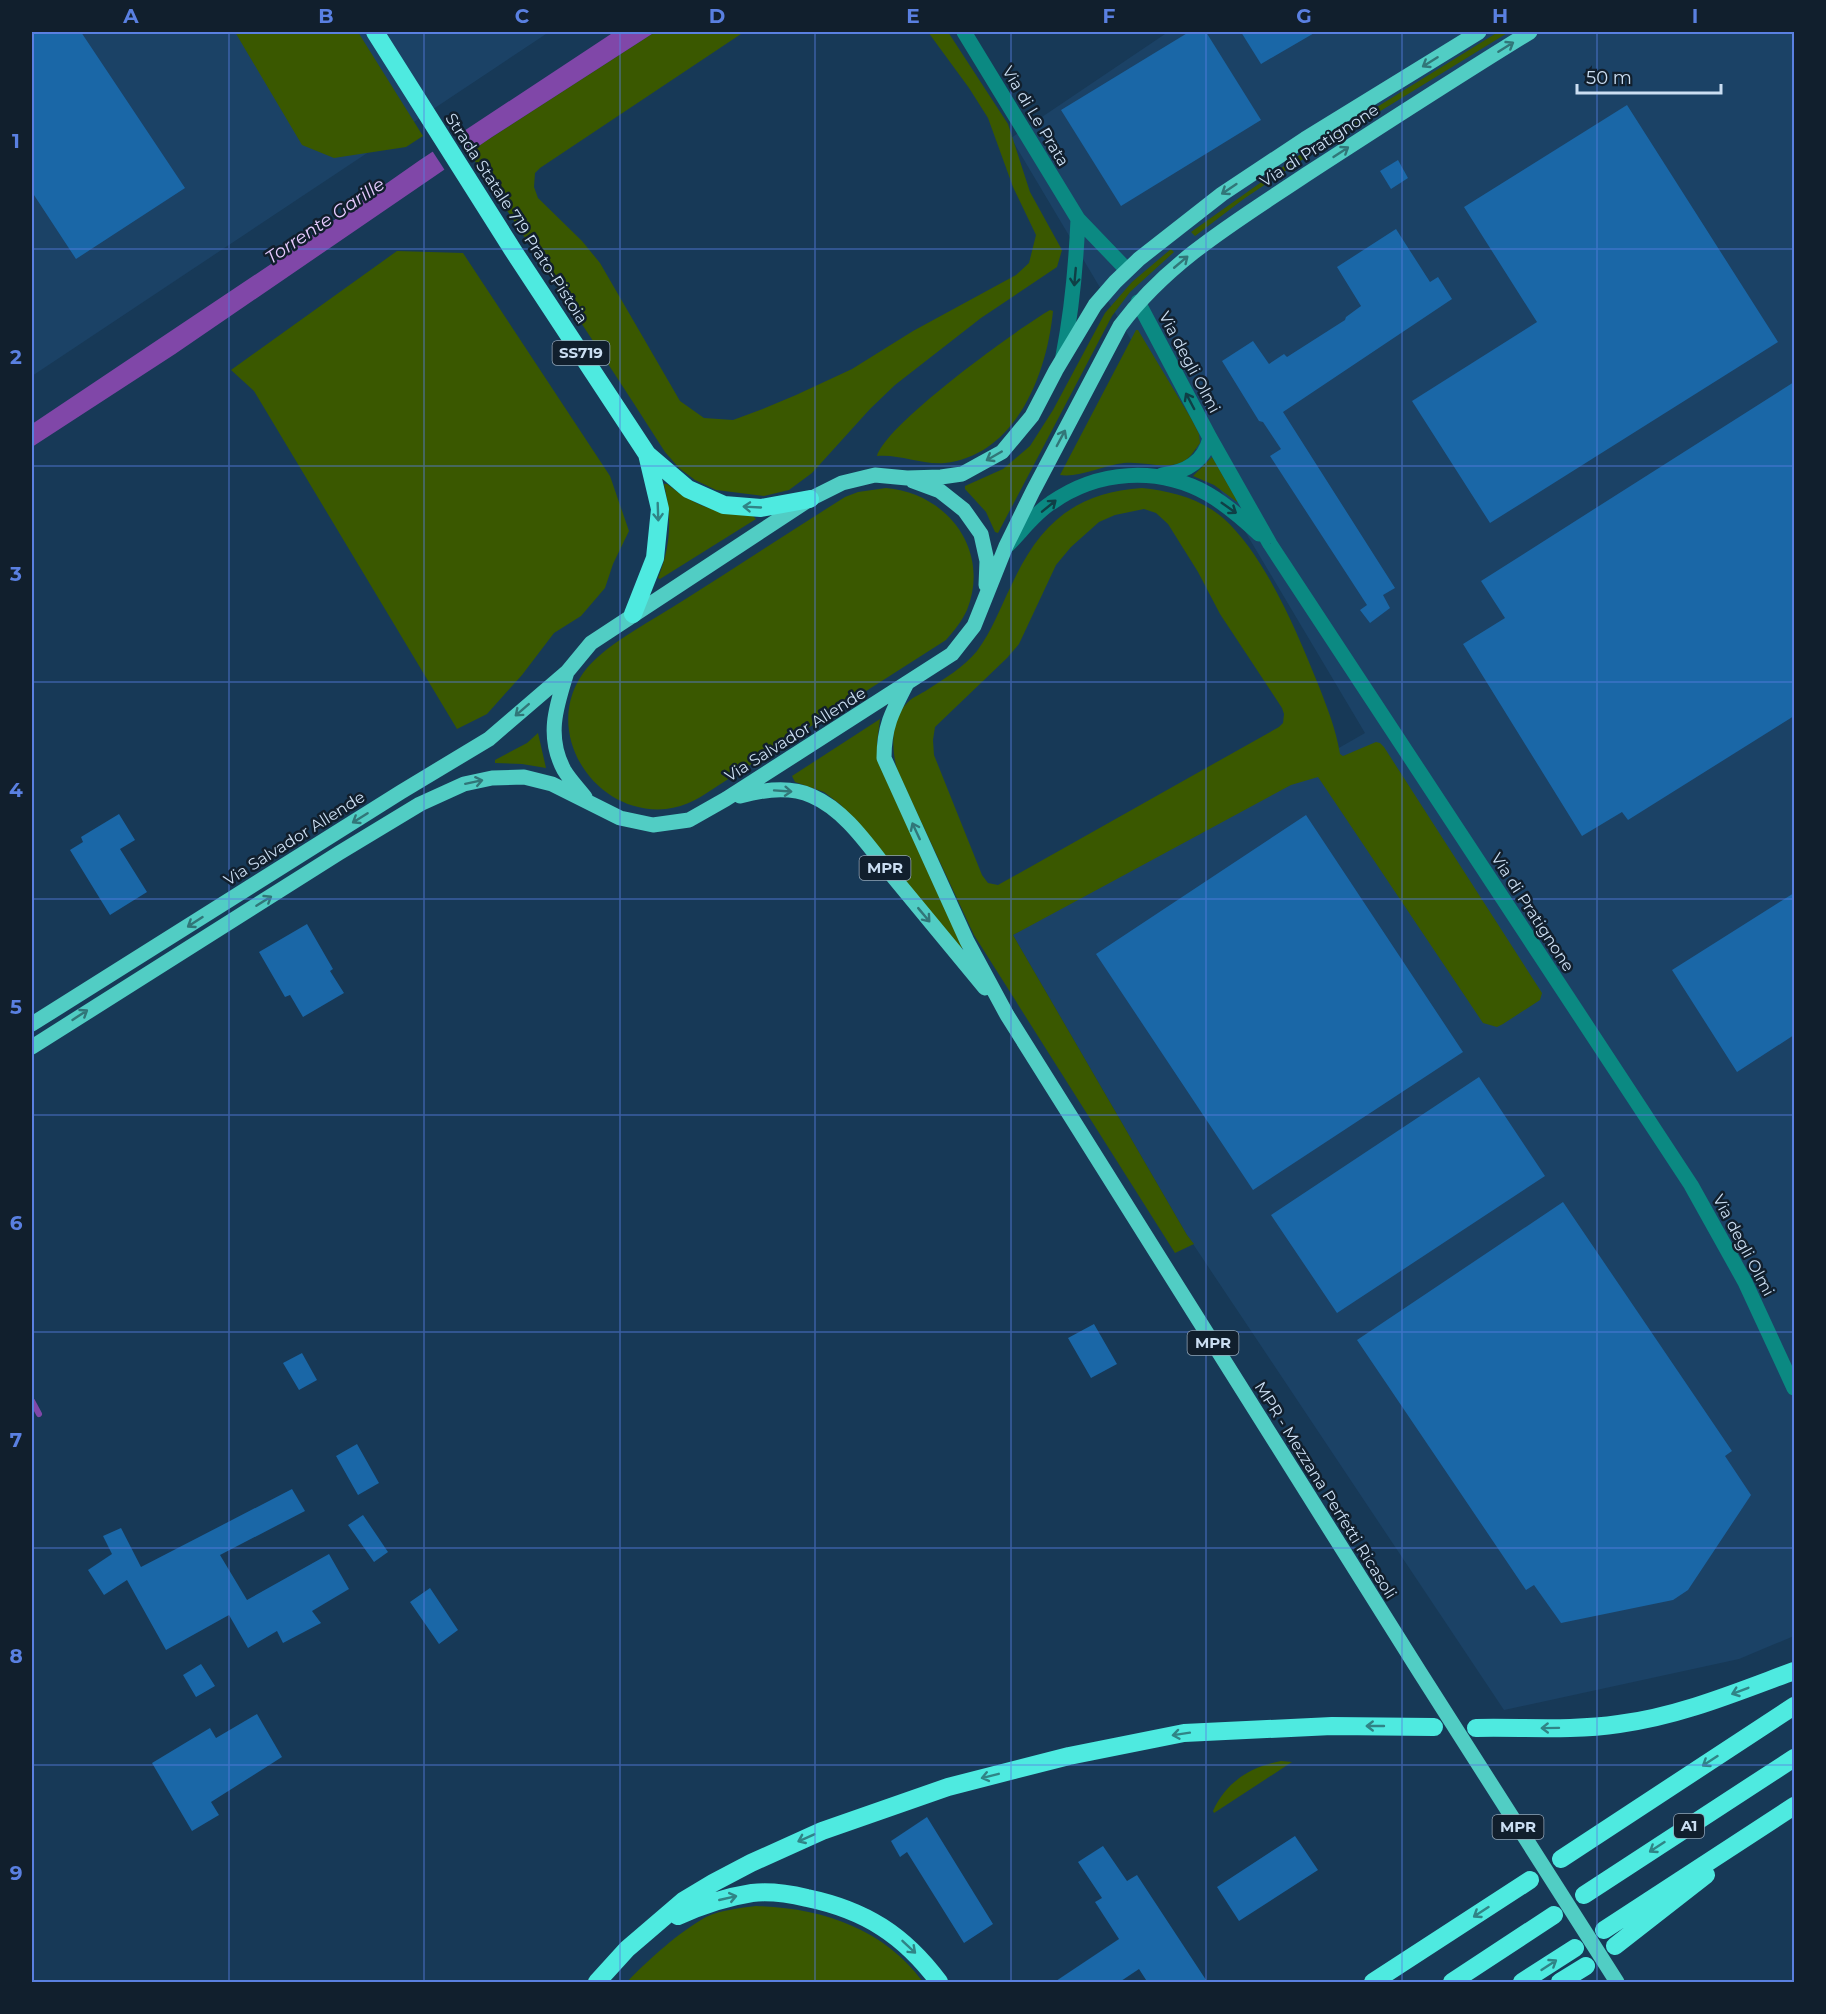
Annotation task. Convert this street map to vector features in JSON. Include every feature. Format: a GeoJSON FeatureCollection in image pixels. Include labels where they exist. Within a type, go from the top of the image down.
{"type":"FeatureCollection","features":[{"type":"Feature","properties":{"kind":"highway","name":"Strada Statale 719 Prato-Pistoia"},"geometry":{"type":"LineString","coordinates":[[375,32],[514,252],[647,454]]}},
{"type":"Feature","properties":{"kind":"highway","name":"SS719"},"geometry":{"type":"LineString","coordinates":[[647,454],[688,489],[724,505],[760,508],[810,499]]}},
{"type":"Feature","properties":{"kind":"highway","name":"SS719"},"geometry":{"type":"LineString","coordinates":[[633,614],[655,558],[660,509],[647,454]]}},
{"type":"Feature","properties":{"kind":"highway"},"geometry":{"type":"LineString","coordinates":[[1476,1728],[1572,1728],[1619,1724],[1701,1705],[1794,1671]]}},
{"type":"Feature","properties":{"kind":"highway"},"geometry":{"type":"LineString","coordinates":[[1560,1859],[1794,1706]]}},
{"type":"Feature","properties":{"kind":"highway"},"geometry":{"type":"LineString","coordinates":[[597,1983],[627,1949],[683,1901],[751,1863],[822,1831],[948,1787],[1069,1756],[1184,1733],[1332,1726],[1434,1727]]}},
{"type":"Feature","properties":{"kind":"highway","name":"A1"},"geometry":{"type":"LineString","coordinates":[[1584,1895],[1794,1758]]}},
{"type":"Feature","properties":{"kind":"highway","name":"A1"},"geometry":{"type":"LineString","coordinates":[[1604,1930],[1794,1806]]}},
{"type":"Feature","properties":{"kind":"highway"},"geometry":{"type":"LineString","coordinates":[[1615,1946],[1678,1898],[1769,1823]]}},
{"type":"Feature","properties":{"kind":"highway"},"geometry":{"type":"LineString","coordinates":[[1373,1983],[1530,1880]]}},
{"type":"Feature","properties":{"kind":"highway"},"geometry":{"type":"LineString","coordinates":[[654,1927],[703,1905],[728,1897],[755,1893],[788,1893],[847,1908],[875,1922],[900,1939],[922,1959],[939,1983]]}},
{"type":"Feature","properties":{"kind":"highway"},"geometry":{"type":"LineString","coordinates":[[1452,1983],[1554,1915]]}},
{"type":"Feature","properties":{"kind":"highway"},"geometry":{"type":"LineString","coordinates":[[1522,1983],[1575,1948]]}},
{"type":"Feature","properties":{"kind":"highway"},"geometry":{"type":"LineString","coordinates":[[1560,1983],[1586,1965]]}},
{"type":"Feature","properties":{"kind":"main road","name":"Via di Pratignone"},"geometry":{"type":"LineString","coordinates":[[1127,270],[1222,194],[1305,139],[1479,32]]}},
{"type":"Feature","properties":{"kind":"main road","name":"Via di Pratignone"},"geometry":{"type":"LineString","coordinates":[[1138,302],[1155,284],[1208,240],[1409,108],[1530,32]]}},
{"type":"Feature","properties":{"kind":"main road","name":"Via Salvador Allende"},"geometry":{"type":"LineString","coordinates":[[32,1024],[381,804],[489,739],[567,672],[591,643],[810,499],[842,483],[875,475],[907,478],[963,474],[1002,452],[1032,416],[1095,305],[1127,270]]}},
{"type":"Feature","properties":{"kind":"main road","name":"Via Salvador Allende"},"geometry":{"type":"LineString","coordinates":[[32,1047],[339,852],[448,790],[492,778],[524,777],[552,784],[620,818],[653,825],[689,820],[726,800],[952,654],[974,626],[1006,546],[1032,491],[1120,326],[1138,302]]}},
{"type":"Feature","properties":{"kind":"main road","name":"Via Salvador Allende"},"geometry":{"type":"LineString","coordinates":[[907,478],[940,491],[964,510],[981,534],[987,561],[985,597]]}},
{"type":"Feature","properties":{"kind":"main road","name":"Via Salvador Allende"},"geometry":{"type":"LineString","coordinates":[[567,672],[554,716],[555,746],[565,771],[588,801]]}},
{"type":"Feature","properties":{"kind":"main road","name":"MPR - Mezzana Perfetti Ricasoli"},"geometry":{"type":"LineString","coordinates":[[907,684],[891,714],[884,737],[884,758],[967,942],[1007,1015],[1617,1983]]}},
{"type":"Feature","properties":{"kind":"main road","name":"MPR - Mezzana Perfetti Ricasoli"},"geometry":{"type":"LineString","coordinates":[[726,800],[760,791],[783,790],[810,795],[832,807],[865,843],[1007,1015]]}},
{"type":"Feature","properties":{"kind":"street","name":"Via di Le Prata"},"geometry":{"type":"LineString","coordinates":[[964,32],[1078,219],[1127,270]]}},
{"type":"Feature","properties":{"kind":"street"},"geometry":{"type":"LineString","coordinates":[[1063,358],[1073,303],[1078,219]]}},
{"type":"Feature","properties":{"kind":"street","name":"Via degli Olmi"},"geometry":{"type":"LineString","coordinates":[[1138,302],[1210,438],[1270,544],[1345,658]]}},
{"type":"Feature","properties":{"kind":"street","name":"Via degli Olmi"},"geometry":{"type":"LineString","coordinates":[[1156,476],[1176,473],[1190,467],[1207,449],[1210,438]]}},
{"type":"Feature","properties":{"kind":"street","name":"Via degli Olmi"},"geometry":{"type":"LineString","coordinates":[[1006,546],[1050,503],[1076,489],[1117,476],[1136,474],[1156,476],[1187,484],[1208,494],[1235,512],[1270,544]]}},
{"type":"Feature","properties":{"kind":"street","name":"Via di Pratignone"},"geometry":{"type":"LineString","coordinates":[[1345,658],[1692,1185]]}},
{"type":"Feature","properties":{"kind":"street","name":"Via degli Olmi"},"geometry":{"type":"LineString","coordinates":[[1692,1185],[1745,1282],[1794,1388]]}},
{"type":"Feature","properties":{"kind":"shaded area"},"geometry":{"type":"Polygon","coordinates":[[[32,32],[549,32],[32,376],[32,32]]]}},
{"type":"Feature","properties":{"kind":"shaded area"},"geometry":{"type":"Polygon","coordinates":[[[614,32],[655,32],[492,137],[175,354],[32,447],[32,424],[277,260],[420,160],[614,32]]]}},
{"type":"Feature","properties":{"kind":"shaded area"},"geometry":{"type":"Polygon","coordinates":[[[1168,32],[1794,32],[1794,1636],[1739,1659],[1504,1710],[1187,1235],[1013,935],[1365,733],[1011,138],[1168,32]]]}},
{"type":"Feature","properties":{"kind":"green space"},"geometry":{"type":"Polygon","coordinates":[[[235,32],[358,32],[423,136],[406,147],[334,158],[302,145],[235,32]]]}},
{"type":"Feature","properties":{"kind":"green space"},"geometry":{"type":"Polygon","coordinates":[[[655,32],[744,32],[540,168],[535,173],[534,187],[538,198],[582,241],[600,263],[680,401],[704,418],[733,420],[796,395],[852,369],[913,331],[1016,275],[1029,263],[1036,235],[1013,187],[988,118],[928,32],[948,32],[1008,124],[1030,192],[1062,250],[1057,267],[981,318],[895,385],[812,473],[789,490],[764,496],[716,490],[695,480],[679,468],[665,452],[469,152],[655,32]]]}},
{"type":"Feature","properties":{"kind":"green space"},"geometry":{"type":"Polygon","coordinates":[[[1498,32],[1509,32],[1317,150],[1245,198],[1195,236],[1191,232],[1301,154],[1498,32]]]}},
{"type":"Feature","properties":{"kind":"green space"},"geometry":{"type":"Polygon","coordinates":[[[1171,249],[1174,252],[1130,292],[1112,316],[998,533],[995,532],[986,512],[965,489],[965,486],[1003,469],[1030,446],[1053,410],[1105,313],[1132,282],[1171,249]]]}},
{"type":"Feature","properties":{"kind":"green space"},"geometry":{"type":"Polygon","coordinates":[[[397,251],[463,253],[610,476],[629,531],[613,564],[605,588],[581,616],[554,633],[522,675],[487,714],[457,729],[254,391],[231,370],[397,251]]]}},
{"type":"Feature","properties":{"kind":"green space"},"geometry":{"type":"Polygon","coordinates":[[[1050,310],[1053,311],[1050,335],[1035,385],[1009,428],[991,445],[970,457],[945,463],[877,456],[886,441],[903,422],[954,378],[1010,336],[1050,310]]]}},
{"type":"Feature","properties":{"kind":"green space"},"geometry":{"type":"Polygon","coordinates":[[[1136,330],[1192,420],[1199,434],[1200,443],[1186,460],[1174,465],[1124,463],[1075,475],[1060,475],[1136,330]]]}},
{"type":"Feature","properties":{"kind":"green space"},"geometry":{"type":"Polygon","coordinates":[[[1212,457],[1237,502],[1214,485],[1193,476],[1212,457]]]}},
{"type":"Feature","properties":{"kind":"green space"},"geometry":{"type":"Polygon","coordinates":[[[664,484],[707,508],[753,516],[756,519],[660,579],[658,578],[666,555],[669,532],[664,484]]]}},
{"type":"Feature","properties":{"kind":"green space"},"geometry":{"type":"Polygon","coordinates":[[[886,488],[908,492],[928,501],[945,513],[958,528],[968,546],[973,566],[973,588],[965,614],[946,640],[707,793],[687,803],[666,809],[639,807],[616,798],[596,783],[580,763],[571,740],[568,716],[573,691],[596,658],[633,631],[845,497],[858,492],[886,488]]]}},
{"type":"Feature","properties":{"kind":"green space"},"geometry":{"type":"Polygon","coordinates":[[[1142,488],[1184,497],[1214,511],[1238,534],[1266,573],[1290,618],[1328,710],[1340,754],[1343,756],[1376,742],[1384,747],[1542,993],[1540,1000],[1503,1024],[1497,1027],[1483,1023],[1318,777],[1291,785],[1013,935],[1194,1244],[1175,1253],[974,935],[898,772],[893,745],[895,726],[902,709],[912,699],[960,667],[977,651],[1022,564],[1047,530],[1061,516],[1078,505],[1118,491],[1142,488]],[[1144,509],[1115,515],[1099,522],[1071,547],[1056,565],[1019,644],[935,727],[934,755],[982,875],[988,883],[998,885],[1283,723],[1282,708],[1220,614],[1198,572],[1168,524],[1156,513],[1144,509]]]}},
{"type":"Feature","properties":{"kind":"green space"},"geometry":{"type":"Polygon","coordinates":[[[880,719],[877,743],[963,947],[959,950],[841,805],[824,792],[795,782],[792,776],[880,719]]]}},
{"type":"Feature","properties":{"kind":"green space"},"geometry":{"type":"Polygon","coordinates":[[[538,733],[546,768],[495,763],[495,760],[527,743],[538,733]]]}},
{"type":"Feature","properties":{"kind":"green space"},"geometry":{"type":"Polygon","coordinates":[[[1281,1761],[1292,1762],[1214,1813],[1218,1801],[1240,1777],[1259,1767],[1281,1761]]]}},
{"type":"Feature","properties":{"kind":"green space"},"geometry":{"type":"Polygon","coordinates":[[[756,1906],[804,1911],[849,1925],[889,1948],[907,1963],[923,1982],[627,1982],[664,1947],[706,1917],[724,1911],[756,1906]]]}},
{"type":"Feature","properties":{"kind":"pier"},"geometry":{"type":"Polygon","coordinates":[[[457,132],[471,155],[446,172],[431,149],[457,132]]]}},
{"type":"Feature","properties":{"kind":"building"},"geometry":{"type":"Polygon","coordinates":[[[32,32],[81,32],[185,188],[76,259],[32,192],[32,32]]]}},
{"type":"Feature","properties":{"kind":"building"},"geometry":{"type":"Polygon","coordinates":[[[1189,32],[1206,32],[1261,120],[1121,206],[1061,110],[1189,32]]]}},
{"type":"Feature","properties":{"kind":"building"},"geometry":{"type":"Polygon","coordinates":[[[1241,32],[1316,32],[1261,64],[1241,32]]]}},
{"type":"Feature","properties":{"kind":"building"},"geometry":{"type":"Polygon","coordinates":[[[1627,105],[1778,342],[1490,523],[1412,401],[1537,322],[1464,207],[1627,105]]]}},
{"type":"Feature","properties":{"kind":"building"},"geometry":{"type":"Polygon","coordinates":[[[1398,160],[1408,178],[1391,189],[1380,171],[1398,160]]]}},
{"type":"Feature","properties":{"kind":"building"},"geometry":{"type":"Polygon","coordinates":[[[1396,229],[1430,282],[1438,277],[1452,299],[1283,412],[1395,588],[1383,595],[1390,608],[1370,623],[1360,610],[1367,605],[1270,456],[1281,449],[1263,422],[1259,421],[1222,361],[1253,341],[1269,364],[1284,354],[1287,357],[1345,320],[1361,306],[1337,267],[1396,229]]]}},
{"type":"Feature","properties":{"kind":"building"},"geometry":{"type":"Polygon","coordinates":[[[1794,382],[1794,716],[1628,820],[1622,812],[1582,836],[1463,644],[1505,618],[1481,581],[1794,382]]]}},
{"type":"Feature","properties":{"kind":"building"},"geometry":{"type":"Polygon","coordinates":[[[119,814],[135,840],[120,849],[147,892],[110,915],[70,850],[83,842],[81,837],[119,814]]]}},
{"type":"Feature","properties":{"kind":"building"},"geometry":{"type":"Polygon","coordinates":[[[1306,815],[1463,1052],[1253,1190],[1096,954],[1306,815]]]}},
{"type":"Feature","properties":{"kind":"building"},"geometry":{"type":"Polygon","coordinates":[[[1794,893],[1794,1035],[1737,1072],[1672,970],[1794,893]]]}},
{"type":"Feature","properties":{"kind":"building"},"geometry":{"type":"Polygon","coordinates":[[[307,924],[333,969],[330,971],[344,993],[303,1017],[290,995],[285,997],[259,952],[307,924]]]}},
{"type":"Feature","properties":{"kind":"building"},"geometry":{"type":"Polygon","coordinates":[[[1479,1077],[1545,1176],[1337,1313],[1271,1215],[1479,1077]]]}},
{"type":"Feature","properties":{"kind":"building"},"geometry":{"type":"Polygon","coordinates":[[[1563,1202],[1732,1451],[1725,1456],[1751,1495],[1688,1590],[1673,1600],[1561,1623],[1534,1585],[1526,1590],[1357,1340],[1563,1202]]]}},
{"type":"Feature","properties":{"kind":"building"},"geometry":{"type":"Polygon","coordinates":[[[1094,1324],[1117,1364],[1091,1378],[1068,1338],[1094,1324]]]}},
{"type":"Feature","properties":{"kind":"building"},"geometry":{"type":"Polygon","coordinates":[[[302,1353],[317,1380],[299,1390],[283,1363],[302,1353]]]}},
{"type":"Feature","properties":{"kind":"building"},"geometry":{"type":"Polygon","coordinates":[[[357,1444],[379,1483],[358,1495],[336,1456],[357,1444]]]}},
{"type":"Feature","properties":{"kind":"building"},"geometry":{"type":"Polygon","coordinates":[[[292,1489],[305,1511],[220,1555],[247,1600],[329,1554],[349,1589],[312,1611],[321,1623],[283,1643],[277,1631],[248,1648],[229,1615],[166,1650],[127,1580],[104,1595],[88,1570],[112,1554],[103,1536],[121,1528],[141,1567],[292,1489]]]}},
{"type":"Feature","properties":{"kind":"building"},"geometry":{"type":"Polygon","coordinates":[[[363,1515],[388,1552],[374,1562],[348,1525],[363,1515]]]}},
{"type":"Feature","properties":{"kind":"building"},"geometry":{"type":"Polygon","coordinates":[[[430,1588],[458,1630],[439,1644],[410,1602],[430,1588]]]}},
{"type":"Feature","properties":{"kind":"building"},"geometry":{"type":"Polygon","coordinates":[[[201,1664],[215,1686],[196,1697],[183,1675],[201,1664]]]}},
{"type":"Feature","properties":{"kind":"building"},"geometry":{"type":"Polygon","coordinates":[[[257,1714],[282,1757],[211,1802],[219,1815],[192,1831],[152,1763],[210,1728],[216,1738],[257,1714]]]}},
{"type":"Feature","properties":{"kind":"building"},"geometry":{"type":"Polygon","coordinates":[[[927,1817],[993,1924],[964,1943],[907,1852],[900,1857],[891,1841],[927,1817]]]}},
{"type":"Feature","properties":{"kind":"building"},"geometry":{"type":"Polygon","coordinates":[[[1295,1836],[1318,1870],[1239,1921],[1217,1887],[1295,1836]]]}},
{"type":"Feature","properties":{"kind":"building"},"geometry":{"type":"Polygon","coordinates":[[[1103,1846],[1127,1881],[1137,1875],[1208,1983],[1148,1983],[1139,1969],[1118,1983],[1053,1983],[1119,1939],[1095,1902],[1102,1898],[1078,1862],[1103,1846]]]}},
{"type":"Feature","properties":{"kind":"waterway"},"geometry":{"type":"LineString","coordinates":[[32,1401],[39,1414]]}},
{"type":"Feature","properties":{"kind":"water label","name":"Torrente Garille"},"geometry":{"type":"Point","coordinates":[325,221]}}]}
